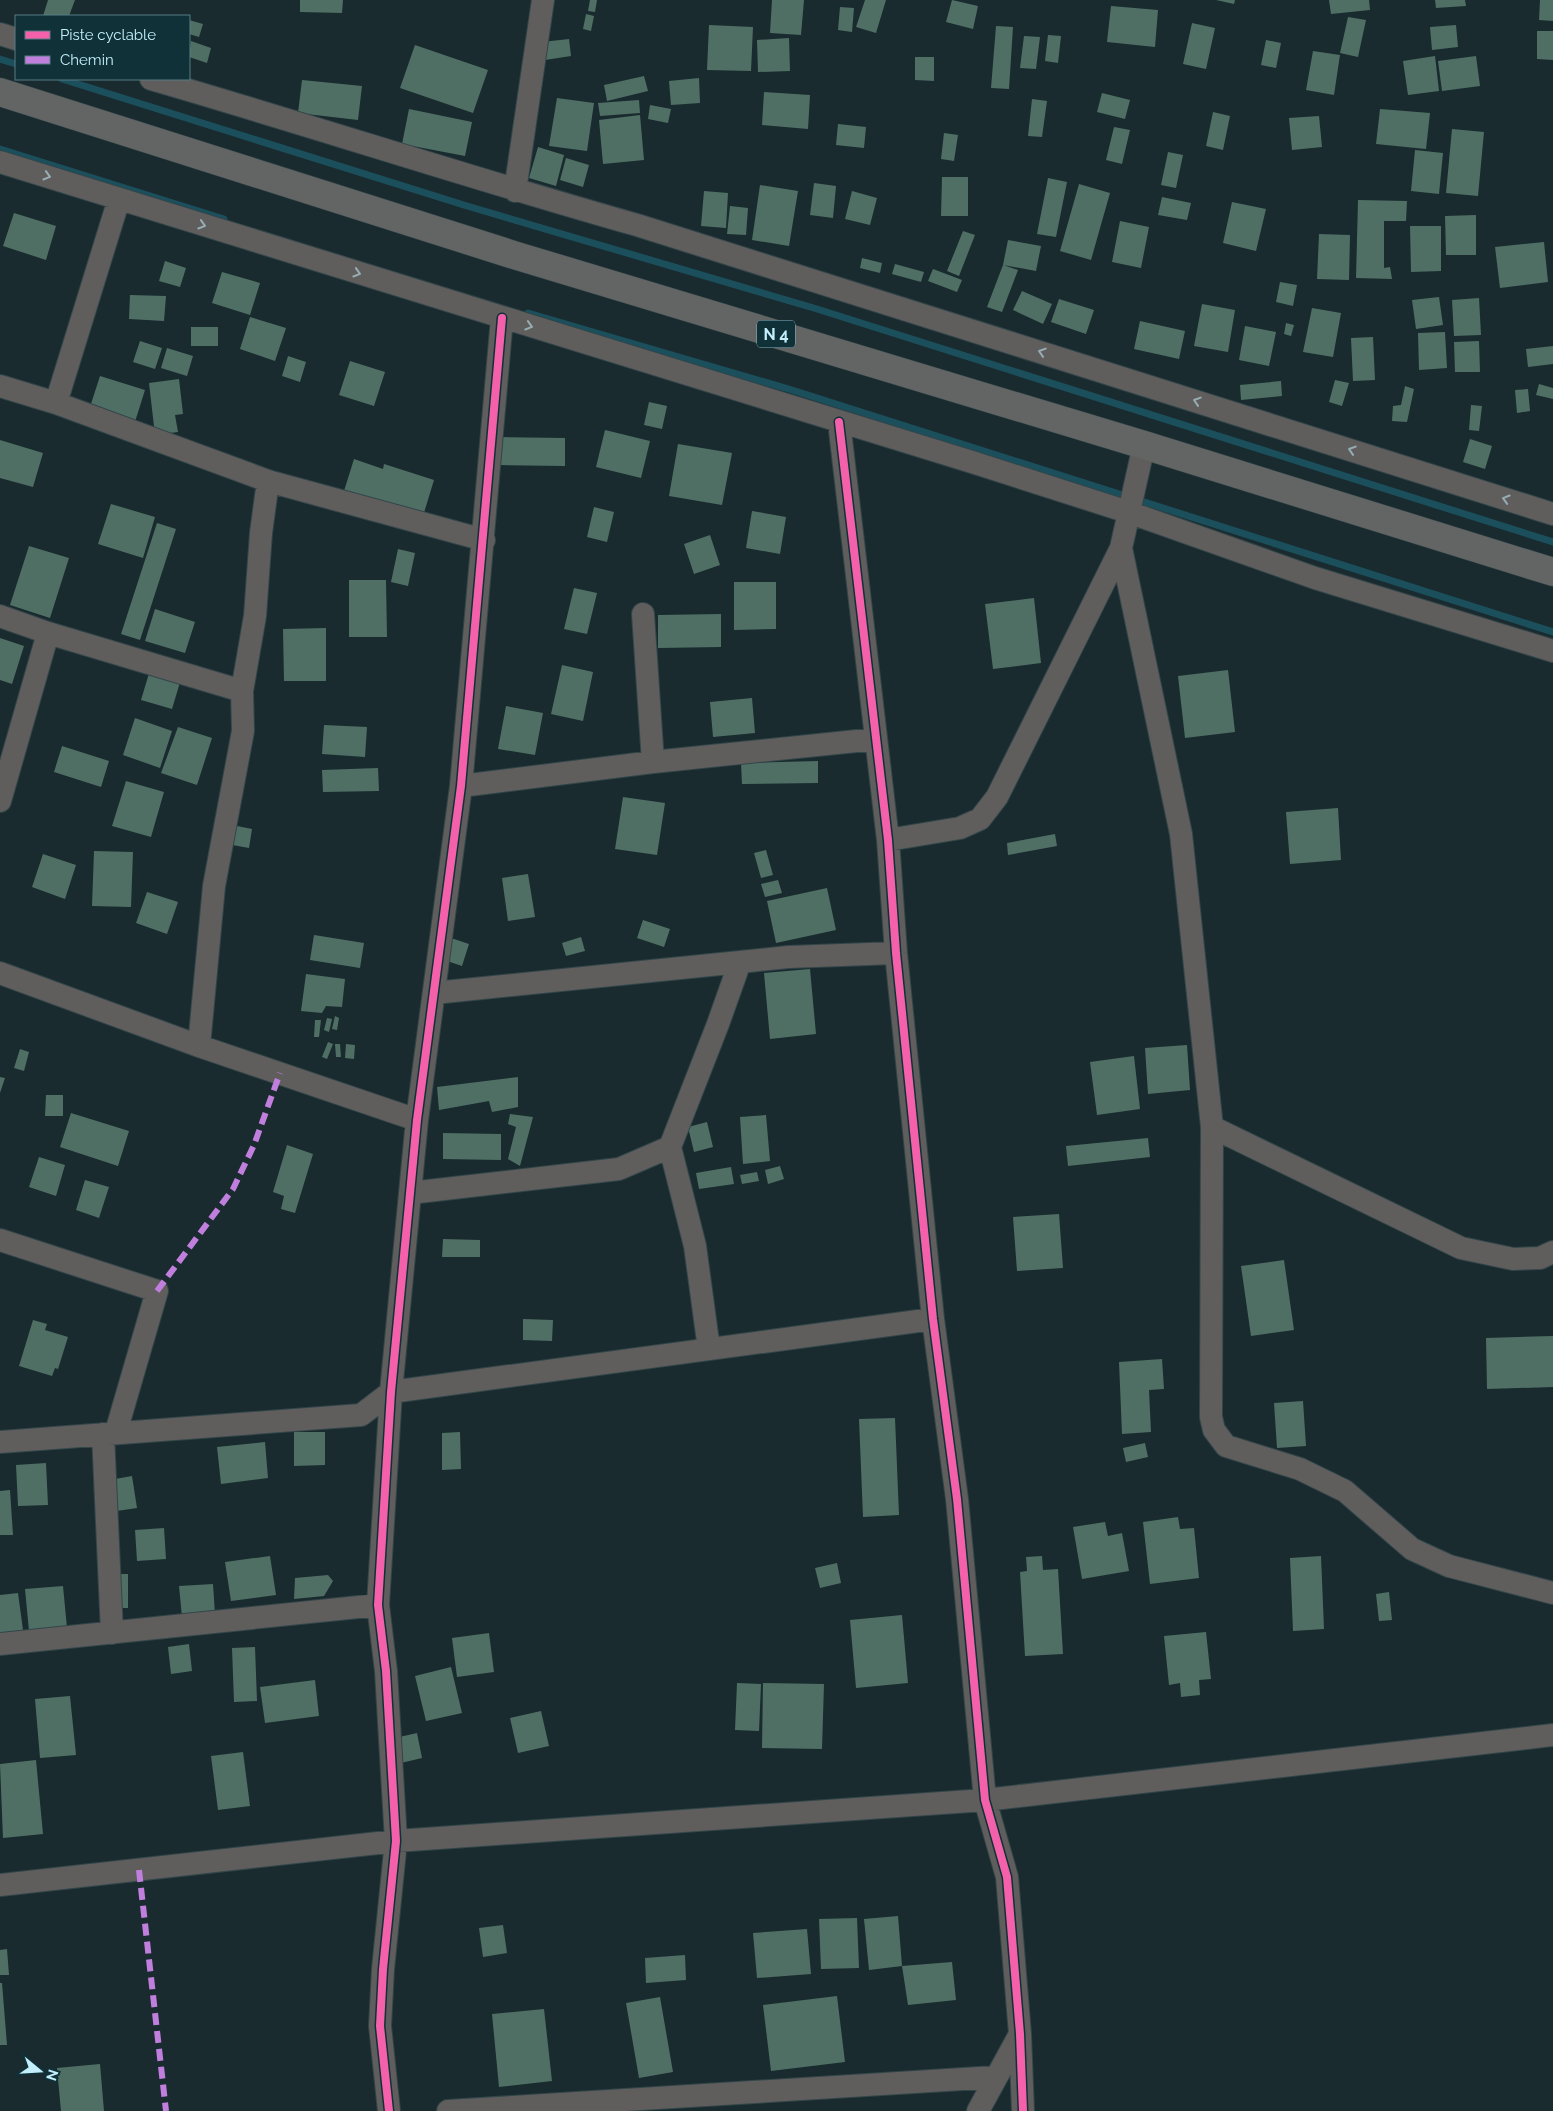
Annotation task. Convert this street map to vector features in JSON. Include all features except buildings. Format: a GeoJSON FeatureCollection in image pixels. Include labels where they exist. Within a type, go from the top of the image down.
{"type":"FeatureCollection","features":[{"type":"Feature","properties":{"kind":"highway","name":"N 4"},"geometry":{"type":"LineString","coordinates":[[0,92],[517,256],[1144,445],[1553,572]]}},
{"type":"Feature","properties":{"kind":"street"},"geometry":{"type":"LineString","coordinates":[[515,191],[544,0]]}},
{"type":"Feature","properties":{"kind":"street"},"geometry":{"type":"LineString","coordinates":[[0,34],[15,39]]}},
{"type":"Feature","properties":{"kind":"street"},"geometry":{"type":"LineString","coordinates":[[154,80],[275,115],[515,191],[637,225],[1553,514]]}},
{"type":"Feature","properties":{"kind":"street"},"geometry":{"type":"LineString","coordinates":[[0,162],[839,422],[1131,502],[1315,578],[1553,652]]}},
{"type":"Feature","properties":{"kind":"street"},"geometry":{"type":"LineString","coordinates":[[56,403],[119,199]]}},
{"type":"Feature","properties":{"kind":"street"},"geometry":{"type":"LineString","coordinates":[[390,2111],[380,2026],[383,1969],[396,1841],[386,1671],[378,1605],[391,1392],[417,1120],[461,786],[502,318]]}},
{"type":"Feature","properties":{"kind":"street"},"geometry":{"type":"LineString","coordinates":[[0,386],[56,403],[268,482],[484,540]]}},
{"type":"Feature","properties":{"kind":"street"},"geometry":{"type":"LineString","coordinates":[[839,422],[888,840],[896,953],[933,1319],[956,1499],[985,1800],[1007,1877],[1020,2034],[1023,2111]]}},
{"type":"Feature","properties":{"kind":"street"},"geometry":{"type":"LineString","coordinates":[[888,840],[960,828],[980,819],[996,797],[1122,548],[1144,445]]}},
{"type":"Feature","properties":{"kind":"street"},"geometry":{"type":"LineString","coordinates":[[199,1046],[214,886],[243,731],[242,691],[255,616],[261,533],[268,482]]}},
{"type":"Feature","properties":{"kind":"street"},"geometry":{"type":"LineString","coordinates":[[1122,548],[1181,834],[1212,1127],[1211,1417],[1214,1430],[1226,1446],[1300,1469],[1345,1492],[1412,1549],[1449,1566],[1553,1593]]}},
{"type":"Feature","properties":{"kind":"street"},"geometry":{"type":"LineString","coordinates":[[643,614],[653,762]]}},
{"type":"Feature","properties":{"kind":"street"},"geometry":{"type":"LineString","coordinates":[[0,616],[242,691]]}},
{"type":"Feature","properties":{"kind":"street"},"geometry":{"type":"LineString","coordinates":[[0,801],[48,632]]}},
{"type":"Feature","properties":{"kind":"street"},"geometry":{"type":"LineString","coordinates":[[461,786],[653,762],[876,738]]}},
{"type":"Feature","properties":{"kind":"street"},"geometry":{"type":"LineString","coordinates":[[434,993],[788,957],[896,953]]}},
{"type":"Feature","properties":{"kind":"street"},"geometry":{"type":"LineString","coordinates":[[708,1349],[695,1246],[670,1147],[740,962]]}},
{"type":"Feature","properties":{"kind":"street"},"geometry":{"type":"LineString","coordinates":[[0,973],[199,1046],[417,1120]]}},
{"type":"Feature","properties":{"kind":"street"},"geometry":{"type":"LineString","coordinates":[[1212,1127],[1461,1248],[1512,1259],[1540,1258],[1553,1252]]}},
{"type":"Feature","properties":{"kind":"street"},"geometry":{"type":"LineString","coordinates":[[410,1193],[619,1169],[670,1147]]}},
{"type":"Feature","properties":{"kind":"street"},"geometry":{"type":"LineString","coordinates":[[0,1240],[157,1291],[109,1433],[112,1633]]}},
{"type":"Feature","properties":{"kind":"street"},"geometry":{"type":"LineString","coordinates":[[0,1442],[361,1416],[391,1392],[933,1319]]}},
{"type":"Feature","properties":{"kind":"street"},"geometry":{"type":"LineString","coordinates":[[0,1644],[378,1605]]}},
{"type":"Feature","properties":{"kind":"street"},"geometry":{"type":"LineString","coordinates":[[0,1885],[396,1841],[985,1800],[1553,1736]]}},
{"type":"Feature","properties":{"kind":"street"},"geometry":{"type":"LineString","coordinates":[[978,2111],[1020,2034]]}},
{"type":"Feature","properties":{"kind":"street"},"geometry":{"type":"LineString","coordinates":[[448,2111],[996,2078]]}},
{"type":"Feature","properties":{"kind":"waterway"},"geometry":{"type":"LineString","coordinates":[[0,59],[15,64]]}},
{"type":"Feature","properties":{"kind":"waterway"},"geometry":{"type":"LineString","coordinates":[[65,80],[467,206],[817,309],[1553,542]]}},
{"type":"Feature","properties":{"kind":"waterway"},"geometry":{"type":"LineString","coordinates":[[0,149],[224,219]]}},
{"type":"Feature","properties":{"kind":"waterway"},"geometry":{"type":"LineString","coordinates":[[528,313],[792,390],[1553,632]]}},
{"type":"Feature","properties":{"kind":"marked path"},"geometry":{"type":"LineString","coordinates":[[157,1291],[233,1189],[254,1145],[280,1073]]}},
{"type":"Feature","properties":{"kind":"marked path"},"geometry":{"type":"LineString","coordinates":[[139,1870],[166,2111]]}},
{"type":"Feature","properties":{"kind":"cycle path"},"geometry":{"type":"LineString","coordinates":[[389,2111],[380,2026],[383,1969],[396,1841],[386,1671],[378,1605],[391,1392],[417,1120],[461,786],[502,318]]}},
{"type":"Feature","properties":{"kind":"cycle path"},"geometry":{"type":"LineString","coordinates":[[839,422],[888,840],[896,953],[933,1319],[957,1499],[985,1800],[1007,1877],[1020,2034],[1023,2111]]}}]}
